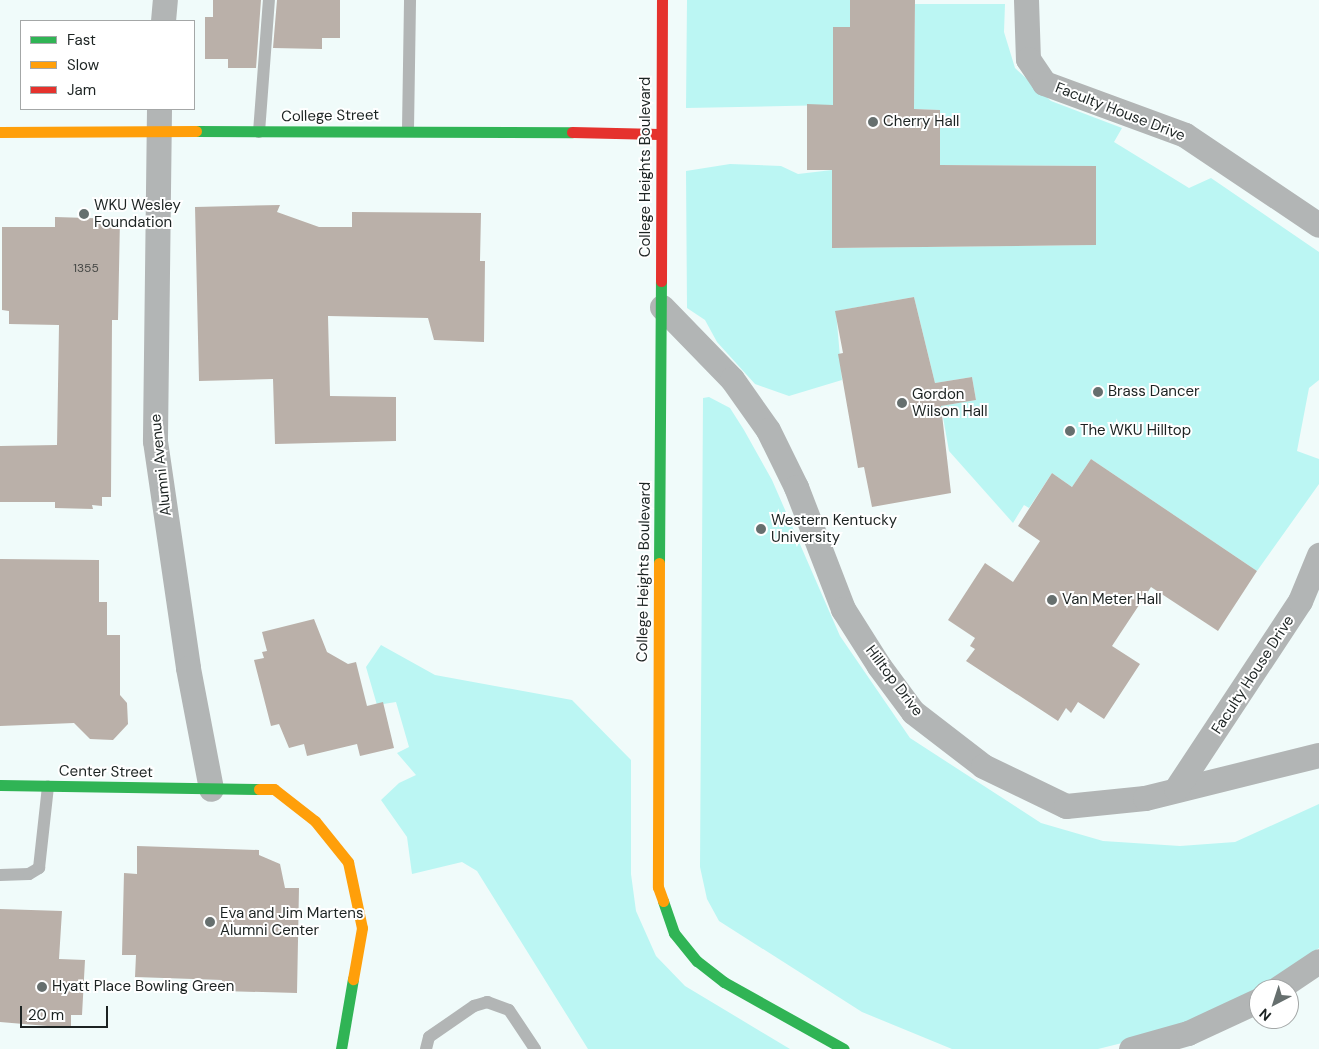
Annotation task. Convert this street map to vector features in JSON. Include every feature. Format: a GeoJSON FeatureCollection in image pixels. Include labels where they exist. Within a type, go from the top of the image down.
{"type":"FeatureCollection","features":[{"type":"Feature","properties":{"kind":"street"},"geometry":{"type":"LineString","coordinates":[[163,20],[165,0]]}},
{"type":"Feature","properties":{"kind":"street","name":"College Heights Boulevard"},"geometry":{"type":"LineString","coordinates":[[662,0],[659,134],[662,307],[658,887],[674,933],[697,962],[724,982],[844,1049]]}},
{"type":"Feature","properties":{"kind":"street","name":"Faculty House Drive"},"geometry":{"type":"LineString","coordinates":[[1026,0],[1028,59],[1044,83],[1185,135],[1319,224]]}},
{"type":"Feature","properties":{"kind":"street","name":"College Street"},"geometry":{"type":"LineString","coordinates":[[0,132],[159,120],[259,132],[408,129],[659,134]]}},
{"type":"Feature","properties":{"kind":"street","name":"Alumni Avenue"},"geometry":{"type":"LineString","coordinates":[[159,120],[155,441],[188,668],[210,789]]}},
{"type":"Feature","properties":{"kind":"street","name":"Hilltop Drive"},"geometry":{"type":"LineString","coordinates":[[662,307],[732,379],[768,430],[796,487],[843,609],[913,712],[983,766],[1066,806],[1144,798],[1319,755]]}},
{"type":"Feature","properties":{"kind":"street","name":"Faculty House Drive"},"geometry":{"type":"LineString","coordinates":[[1176,789],[1300,601],[1319,555]]}},
{"type":"Feature","properties":{"kind":"street","name":"Center Street"},"geometry":{"type":"LineString","coordinates":[[0,786],[274,789],[315,821],[348,862],[362,928],[341,1049]]}},
{"type":"Feature","properties":{"kind":"street"},"geometry":{"type":"LineString","coordinates":[[1292,979],[1319,961]]}},
{"type":"Feature","properties":{"kind":"street"},"geometry":{"type":"LineString","coordinates":[[1131,1049],[1188,1033],[1249,1005]]}},
{"type":"Feature","properties":{"kind":"lane"},"geometry":{"type":"LineString","coordinates":[[259,132],[268,0]]}},
{"type":"Feature","properties":{"kind":"lane"},"geometry":{"type":"LineString","coordinates":[[408,129],[410,0]]}},
{"type":"Feature","properties":{"kind":"lane"},"geometry":{"type":"LineString","coordinates":[[0,875],[29,874],[39,868],[48,786]]}},
{"type":"Feature","properties":{"kind":"lane"},"geometry":{"type":"LineString","coordinates":[[426,1049],[429,1037],[474,1006],[487,1002],[509,1010],[535,1049]]}},
{"type":"Feature","properties":{"kind":"shaded area"},"geometry":{"type":"Polygon","coordinates":[[[687,0],[850,0],[864,27],[833,27],[833,105],[686,108],[687,0]]]}},
{"type":"Feature","properties":{"kind":"shaded area"},"geometry":{"type":"Polygon","coordinates":[[[915,4],[1005,4],[1004,32],[1015,68],[1051,101],[1122,128],[1114,142],[1189,188],[1211,178],[1319,252],[1319,380],[1309,388],[1297,451],[1319,459],[1319,484],[1257,571],[1091,459],[1072,487],[1052,473],[1029,508],[1024,505],[1013,523],[949,451],[941,406],[976,400],[972,377],[935,383],[914,297],[836,311],[842,380],[789,396],[755,384],[717,342],[705,320],[687,308],[686,171],[730,164],[781,166],[798,174],[832,170],[833,248],[1096,245],[1096,166],[940,165],[940,110],[914,109],[915,4]]]}},
{"type":"Feature","properties":{"kind":"shaded area"},"geometry":{"type":"Polygon","coordinates":[[[709,397],[730,408],[744,430],[772,480],[840,636],[910,738],[1041,823],[1103,841],[1180,846],[1235,842],[1319,804],[1319,948],[1277,979],[1249,979],[1249,993],[1178,1029],[1098,1049],[952,1049],[862,1012],[719,921],[707,899],[700,867],[703,398],[709,397]]]}},
{"type":"Feature","properties":{"kind":"shaded area"},"geometry":{"type":"Polygon","coordinates":[[[381,645],[435,675],[572,700],[631,760],[631,874],[636,911],[656,956],[685,986],[790,1049],[588,1049],[477,871],[462,862],[412,874],[407,837],[381,800],[399,783],[416,775],[397,753],[409,747],[396,702],[377,705],[366,667],[381,645]]]}},
{"type":"Feature","properties":{"kind":"building"},"geometry":{"type":"Polygon","coordinates":[[[213,0],[261,0],[256,68],[228,68],[228,59],[205,59],[205,17],[213,17],[213,0]]]}},
{"type":"Feature","properties":{"kind":"building"},"geometry":{"type":"Polygon","coordinates":[[[277,0],[340,0],[340,38],[322,38],[322,49],[273,48],[277,0]]]}},
{"type":"Feature","properties":{"kind":"building","name":"Cherry Hall"},"geometry":{"type":"Polygon","coordinates":[[[850,0],[915,0],[914,109],[940,110],[940,165],[1096,166],[1096,245],[832,248],[832,170],[807,170],[807,104],[833,105],[833,27],[850,27],[850,0]]]}},
{"type":"Feature","properties":{"kind":"building"},"geometry":{"type":"Polygon","coordinates":[[[280,205],[277,212],[319,227],[352,227],[352,212],[481,213],[480,261],[485,261],[484,342],[434,340],[428,318],[328,316],[330,396],[396,397],[396,441],[275,444],[273,379],[199,381],[195,207],[280,205]]]}},
{"type":"Feature","properties":{"kind":"building"},"geometry":{"type":"Polygon","coordinates":[[[55,217],[120,219],[118,320],[112,320],[111,497],[102,497],[102,506],[92,505],[93,509],[55,508],[55,502],[0,502],[0,446],[57,445],[59,325],[9,324],[9,311],[2,310],[2,227],[55,227],[55,217]]]}},
{"type":"Feature","properties":{"kind":"building","name":"Gordon Wilson Hall"},"geometry":{"type":"Polygon","coordinates":[[[914,297],[935,383],[972,377],[976,400],[941,406],[951,493],[872,507],[864,467],[858,468],[838,354],[843,353],[835,311],[914,297]]]}},
{"type":"Feature","properties":{"kind":"building","name":"Van Meter Hall"},"geometry":{"type":"Polygon","coordinates":[[[1091,459],[1257,571],[1218,631],[1151,587],[1112,646],[1140,664],[1104,719],[1078,702],[1071,713],[1066,708],[1058,721],[966,661],[975,649],[970,646],[975,638],[948,620],[985,563],[1013,582],[1040,541],[1018,526],[1052,473],[1072,487],[1091,459]]]}},
{"type":"Feature","properties":{"kind":"building"},"geometry":{"type":"Polygon","coordinates":[[[0,559],[99,560],[99,602],[107,602],[107,635],[120,635],[120,695],[127,703],[128,724],[113,740],[90,739],[74,723],[0,726],[0,559]]]}},
{"type":"Feature","properties":{"kind":"building"},"geometry":{"type":"Polygon","coordinates":[[[314,619],[327,652],[348,664],[356,662],[367,706],[383,702],[394,748],[360,756],[357,744],[307,756],[304,744],[289,748],[279,724],[271,726],[254,660],[264,658],[262,652],[267,651],[262,632],[314,619]]]}},
{"type":"Feature","properties":{"kind":"building","name":"Eva and Jim Martens Alumni Center"},"geometry":{"type":"Polygon","coordinates":[[[137,846],[259,850],[259,855],[280,864],[285,888],[299,888],[297,993],[222,991],[222,980],[135,977],[136,955],[122,955],[124,873],[137,874],[137,846]]]}},
{"type":"Feature","properties":{"kind":"building","name":"Hyatt Place Bowling Green"},"geometry":{"type":"Polygon","coordinates":[[[0,909],[62,911],[59,959],[85,960],[82,1015],[71,1015],[71,1028],[0,1022],[0,909]]]}},
{"type":"Feature","properties":{"kind":"traffic: fast"},"geometry":{"type":"LineString","coordinates":[[196,131],[572,132]]}},
{"type":"Feature","properties":{"kind":"traffic: fast"},"geometry":{"type":"LineString","coordinates":[[659,563],[661,281]]}},
{"type":"Feature","properties":{"kind":"traffic: fast"},"geometry":{"type":"LineString","coordinates":[[0,785],[259,789]]}},
{"type":"Feature","properties":{"kind":"traffic: fast"},"geometry":{"type":"LineString","coordinates":[[663,901],[674,933],[697,961],[724,982],[844,1049]]}},
{"type":"Feature","properties":{"kind":"traffic: fast"},"geometry":{"type":"LineString","coordinates":[[341,1049],[353,979]]}},
{"type":"Feature","properties":{"kind":"traffic: slow"},"geometry":{"type":"LineString","coordinates":[[0,132],[196,131]]}},
{"type":"Feature","properties":{"kind":"traffic: slow"},"geometry":{"type":"LineString","coordinates":[[659,563],[658,887],[663,901]]}},
{"type":"Feature","properties":{"kind":"traffic: slow"},"geometry":{"type":"LineString","coordinates":[[259,789],[274,789],[315,821],[348,862],[362,928],[353,979]]}},
{"type":"Feature","properties":{"kind":"traffic: jam"},"geometry":{"type":"LineString","coordinates":[[661,281],[662,0]]}},
{"type":"Feature","properties":{"kind":"traffic: jam"},"geometry":{"type":"LineString","coordinates":[[572,132],[659,134]]}},
{"type":"Feature","properties":{"kind":"place","name":"Cherry Hall"},"geometry":{"type":"Point","coordinates":[873,122]}},
{"type":"Feature","properties":{"kind":"place","name":"WKU Wesley Foundation"},"geometry":{"type":"Point","coordinates":[84,214]}},
{"type":"Feature","properties":{"kind":"place","name":"Brass Dancer"},"geometry":{"type":"Point","coordinates":[1098,392]}},
{"type":"Feature","properties":{"kind":"place","name":"Gordon Wilson Hall"},"geometry":{"type":"Point","coordinates":[902,403]}},
{"type":"Feature","properties":{"kind":"place","name":"The WKU Hilltop"},"geometry":{"type":"Point","coordinates":[1070,431]}},
{"type":"Feature","properties":{"kind":"place","name":"Western Kentucky University"},"geometry":{"type":"Point","coordinates":[761,529]}},
{"type":"Feature","properties":{"kind":"place","name":"Van Meter Hall"},"geometry":{"type":"Point","coordinates":[1052,600]}},
{"type":"Feature","properties":{"kind":"place","name":"Eva and Jim Martens Alumni Center"},"geometry":{"type":"Point","coordinates":[210,922]}},
{"type":"Feature","properties":{"kind":"place","name":"Hyatt Place Bowling Green"},"geometry":{"type":"Point","coordinates":[42,987]}}]}
